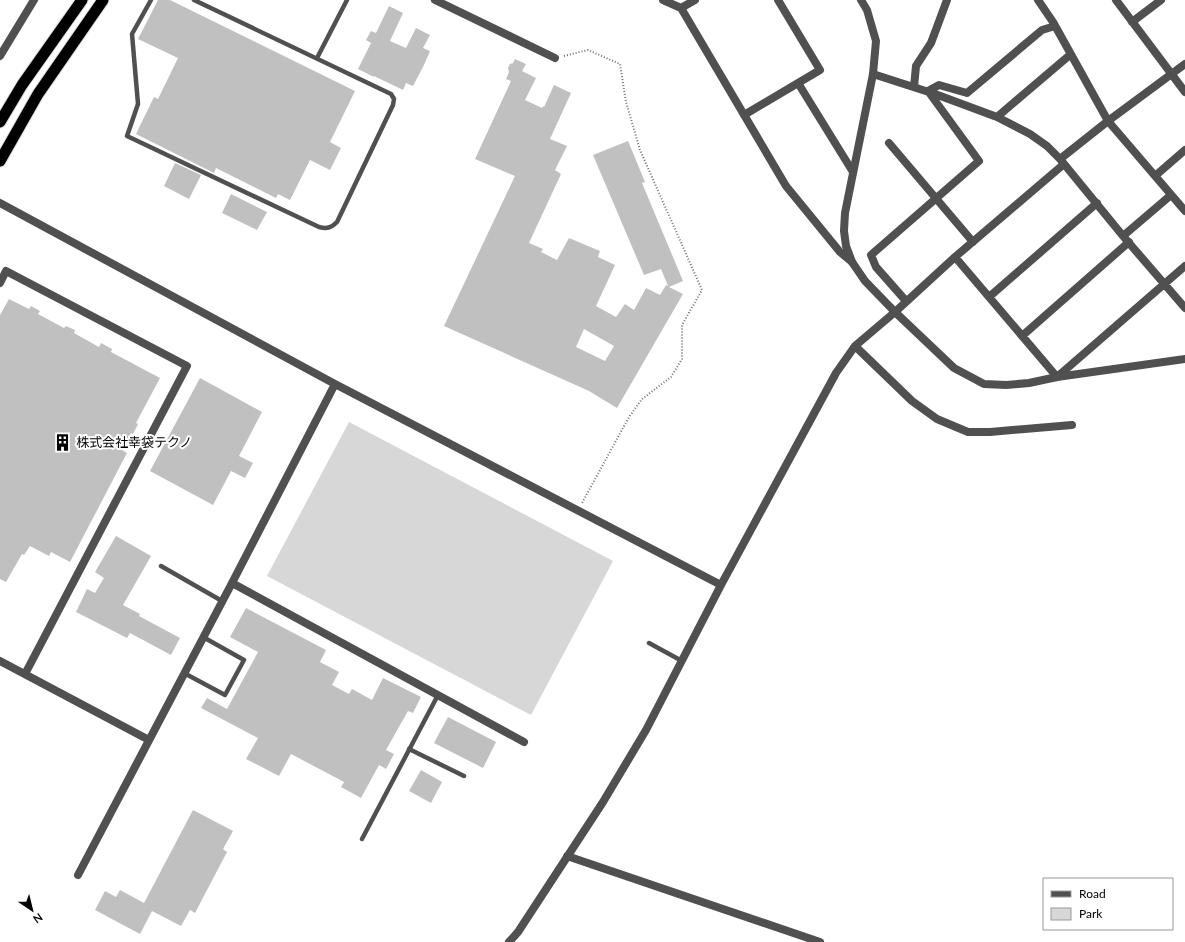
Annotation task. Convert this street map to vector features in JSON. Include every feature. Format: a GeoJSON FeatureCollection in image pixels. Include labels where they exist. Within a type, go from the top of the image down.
{"type":"FeatureCollection","features":[{"type":"Feature","properties":{"kind":"highway"},"geometry":{"type":"LineString","coordinates":[[0,122],[22,85],[82,0]]}},
{"type":"Feature","properties":{"kind":"highway"},"geometry":{"type":"LineString","coordinates":[[0,161],[38,94],[103,0]]}},
{"type":"Feature","properties":{"kind":"street"},"geometry":{"type":"LineString","coordinates":[[0,56],[34,0]]}},
{"type":"Feature","properties":{"kind":"street"},"geometry":{"type":"LineString","coordinates":[[434,0],[555,58]]}},
{"type":"Feature","properties":{"kind":"street"},"geometry":{"type":"LineString","coordinates":[[663,0],[681,8],[786,186],[840,252],[852,262]]}},
{"type":"Feature","properties":{"kind":"street"},"geometry":{"type":"LineString","coordinates":[[681,8],[695,0]]}},
{"type":"Feature","properties":{"kind":"street"},"geometry":{"type":"LineString","coordinates":[[744,115],[820,70],[778,0]]}},
{"type":"Feature","properties":{"kind":"street"},"geometry":{"type":"LineString","coordinates":[[861,0],[867,10],[876,41],[873,74],[845,213],[844,231],[846,246],[852,262],[865,281],[954,368],[984,384],[1021,384],[1057,377],[1185,359]]}},
{"type":"Feature","properties":{"kind":"street"},"geometry":{"type":"LineString","coordinates":[[914,87],[916,66],[931,43],[947,0]]}},
{"type":"Feature","properties":{"kind":"street"},"geometry":{"type":"LineString","coordinates":[[1038,0],[1055,26],[1108,121],[1185,210]]}},
{"type":"Feature","properties":{"kind":"street"},"geometry":{"type":"LineString","coordinates":[[1116,0],[1185,92]]}},
{"type":"Feature","properties":{"kind":"street"},"geometry":{"type":"LineString","coordinates":[[1132,22],[1161,0]]}},
{"type":"Feature","properties":{"kind":"street"},"geometry":{"type":"LineString","coordinates":[[928,92],[939,85],[967,93],[1042,30],[1055,26]]}},
{"type":"Feature","properties":{"kind":"street"},"geometry":{"type":"LineString","coordinates":[[997,116],[1071,54]]}},
{"type":"Feature","properties":{"kind":"street"},"geometry":{"type":"LineString","coordinates":[[509,942],[518,932],[603,802],[646,730],[721,585],[836,373],[855,346],[1108,121],[1185,64]]}},
{"type":"Feature","properties":{"kind":"street"},"geometry":{"type":"LineString","coordinates":[[873,74],[997,116],[1030,134],[1047,146],[1062,161],[1123,236],[1185,308]]}},
{"type":"Feature","properties":{"kind":"street"},"geometry":{"type":"LineString","coordinates":[[798,83],[853,172]]}},
{"type":"Feature","properties":{"kind":"street"},"geometry":{"type":"LineString","coordinates":[[906,301],[876,267],[871,255],[979,161],[928,92]]}},
{"type":"Feature","properties":{"kind":"street"},"geometry":{"type":"LineString","coordinates":[[889,143],[973,242]]}},
{"type":"Feature","properties":{"kind":"street"},"geometry":{"type":"LineString","coordinates":[[1155,176],[1185,150]]}},
{"type":"Feature","properties":{"kind":"street"},"geometry":{"type":"LineString","coordinates":[[1123,236],[1171,195]]}},
{"type":"Feature","properties":{"kind":"street"},"geometry":{"type":"LineString","coordinates":[[0,202],[335,384],[721,585]]}},
{"type":"Feature","properties":{"kind":"street"},"geometry":{"type":"LineString","coordinates":[[989,297],[1097,204]]}},
{"type":"Feature","properties":{"kind":"street"},"geometry":{"type":"LineString","coordinates":[[1022,336],[1129,242]]}},
{"type":"Feature","properties":{"kind":"street"},"geometry":{"type":"LineString","coordinates":[[955,257],[1057,377]]}},
{"type":"Feature","properties":{"kind":"street"},"geometry":{"type":"LineString","coordinates":[[1057,377],[1185,266]]}},
{"type":"Feature","properties":{"kind":"street"},"geometry":{"type":"LineString","coordinates":[[0,284],[6,272],[186,366],[25,674]]}},
{"type":"Feature","properties":{"kind":"street"},"geometry":{"type":"LineString","coordinates":[[855,346],[912,401],[937,420],[968,432],[990,432],[1072,425]]}},
{"type":"Feature","properties":{"kind":"street"},"geometry":{"type":"LineString","coordinates":[[78,875],[335,384]]}},
{"type":"Feature","properties":{"kind":"street"},"geometry":{"type":"LineString","coordinates":[[232,583],[524,742]]}},
{"type":"Feature","properties":{"kind":"street"},"geometry":{"type":"LineString","coordinates":[[0,661],[149,740]]}},
{"type":"Feature","properties":{"kind":"street"},"geometry":{"type":"LineString","coordinates":[[567,856],[820,942]]}},
{"type":"Feature","properties":{"kind":"lane"},"geometry":{"type":"LineString","coordinates":[[151,0],[132,34],[138,104],[127,136],[319,227],[325,229],[332,227],[337,222],[393,105],[394,99],[391,94],[194,0]]}},
{"type":"Feature","properties":{"kind":"lane"},"geometry":{"type":"LineString","coordinates":[[317,58],[346,0]]}},
{"type":"Feature","properties":{"kind":"lane"},"geometry":{"type":"LineString","coordinates":[[161,566],[222,601]]}},
{"type":"Feature","properties":{"kind":"lane"},"geometry":{"type":"LineString","coordinates":[[184,673],[225,695],[233,681],[244,660],[203,637]]}},
{"type":"Feature","properties":{"kind":"lane"},"geometry":{"type":"LineString","coordinates":[[649,643],[682,660]]}},
{"type":"Feature","properties":{"kind":"lane"},"geometry":{"type":"LineString","coordinates":[[362,840],[438,695]]}},
{"type":"Feature","properties":{"kind":"lane"},"geometry":{"type":"LineString","coordinates":[[409,749],[464,776]]}},
{"type":"Feature","properties":{"kind":"path"},"geometry":{"type":"LineString","coordinates":[[555,58],[588,50],[620,64],[626,102],[640,150],[702,290],[682,325],[682,359],[671,377],[642,399],[629,417],[578,510]]}},
{"type":"Feature","properties":{"kind":"green space"},"geometry":{"type":"Polygon","coordinates":[[[349,422],[613,561],[531,715],[267,576],[349,422]]]}},
{"type":"Feature","properties":{"kind":"building"},"geometry":{"type":"Polygon","coordinates":[[[158,0],[170,0],[355,91],[330,142],[341,148],[330,170],[310,160],[290,200],[278,194],[276,198],[216,168],[214,173],[136,134],[154,97],[158,99],[178,58],[138,39],[158,0]]]}},
{"type":"Feature","properties":{"kind":"building"},"geometry":{"type":"Polygon","coordinates":[[[389,6],[403,13],[390,41],[406,48],[416,28],[430,35],[423,48],[430,51],[424,65],[413,86],[406,83],[403,90],[358,69],[371,43],[366,40],[371,31],[376,33],[389,6]]]}},
{"type":"Feature","properties":{"kind":"building"},"geometry":{"type":"Polygon","coordinates":[[[515,59],[526,64],[522,71],[536,78],[525,100],[542,108],[543,106],[544,107],[554,85],[571,93],[550,139],[567,146],[555,170],[561,174],[529,243],[543,249],[541,252],[557,260],[569,238],[600,251],[598,257],[615,265],[596,306],[616,317],[625,304],[634,310],[646,288],[660,295],[666,285],[668,286],[661,269],[644,275],[593,155],[628,141],[645,182],[642,183],[683,281],[669,287],[683,294],[617,408],[589,391],[444,326],[515,176],[475,159],[511,81],[506,79],[509,72],[508,68],[510,64],[513,63],[515,59]],[[584,329],[576,347],[605,361],[614,346],[584,329]]]}},
{"type":"Feature","properties":{"kind":"building"},"geometry":{"type":"Polygon","coordinates":[[[175,163],[201,175],[189,199],[164,186],[175,163]]]}},
{"type":"Feature","properties":{"kind":"building"},"geometry":{"type":"Polygon","coordinates":[[[231,194],[267,212],[257,230],[222,213],[231,194]]]}},
{"type":"Feature","properties":{"kind":"building","name":"株式会社幸袋テクノ"},"geometry":{"type":"Polygon","coordinates":[[[9,299],[29,309],[31,306],[40,311],[38,314],[64,328],[66,326],[75,330],[74,333],[99,347],[101,343],[112,349],[111,352],[160,378],[136,423],[138,424],[133,434],[131,433],[122,450],[127,453],[70,562],[51,552],[49,556],[30,546],[24,555],[22,554],[6,582],[0,579],[0,315],[9,299]]]}},
{"type":"Feature","properties":{"kind":"building","name":"株式会社幸袋テクノ"},"geometry":{"type":"Polygon","coordinates":[[[200,378],[262,412],[239,456],[253,463],[245,478],[231,471],[213,505],[150,471],[200,378]]]}},
{"type":"Feature","properties":{"kind":"building"},"geometry":{"type":"Polygon","coordinates":[[[116,536],[151,556],[123,605],[140,614],[139,616],[180,638],[171,655],[130,633],[127,638],[76,612],[87,589],[95,593],[104,578],[95,572],[116,536]]]}},
{"type":"Feature","properties":{"kind":"building"},"geometry":{"type":"Polygon","coordinates":[[[246,608],[326,650],[320,662],[339,672],[332,685],[349,694],[352,689],[372,700],[383,678],[421,697],[413,713],[408,711],[386,750],[394,754],[386,769],[379,765],[361,798],[341,787],[344,782],[291,754],[279,776],[246,759],[258,738],[201,708],[207,698],[227,709],[258,652],[230,637],[246,608]]]}},
{"type":"Feature","properties":{"kind":"building"},"geometry":{"type":"Polygon","coordinates":[[[448,717],[496,742],[483,768],[434,743],[448,717]]]}},
{"type":"Feature","properties":{"kind":"building"},"geometry":{"type":"Polygon","coordinates":[[[421,770],[442,782],[431,803],[409,791],[421,770]]]}},
{"type":"Feature","properties":{"kind":"building"},"geometry":{"type":"Polygon","coordinates":[[[193,810],[233,831],[223,849],[227,852],[195,913],[190,910],[181,926],[152,911],[140,934],[95,910],[105,891],[116,897],[120,890],[144,903],[193,810]]]}},
{"type":"Feature","properties":{"kind":"place","name":"株式会社幸袋テクノ"},"geometry":{"type":"Point","coordinates":[63,442]}}]}
